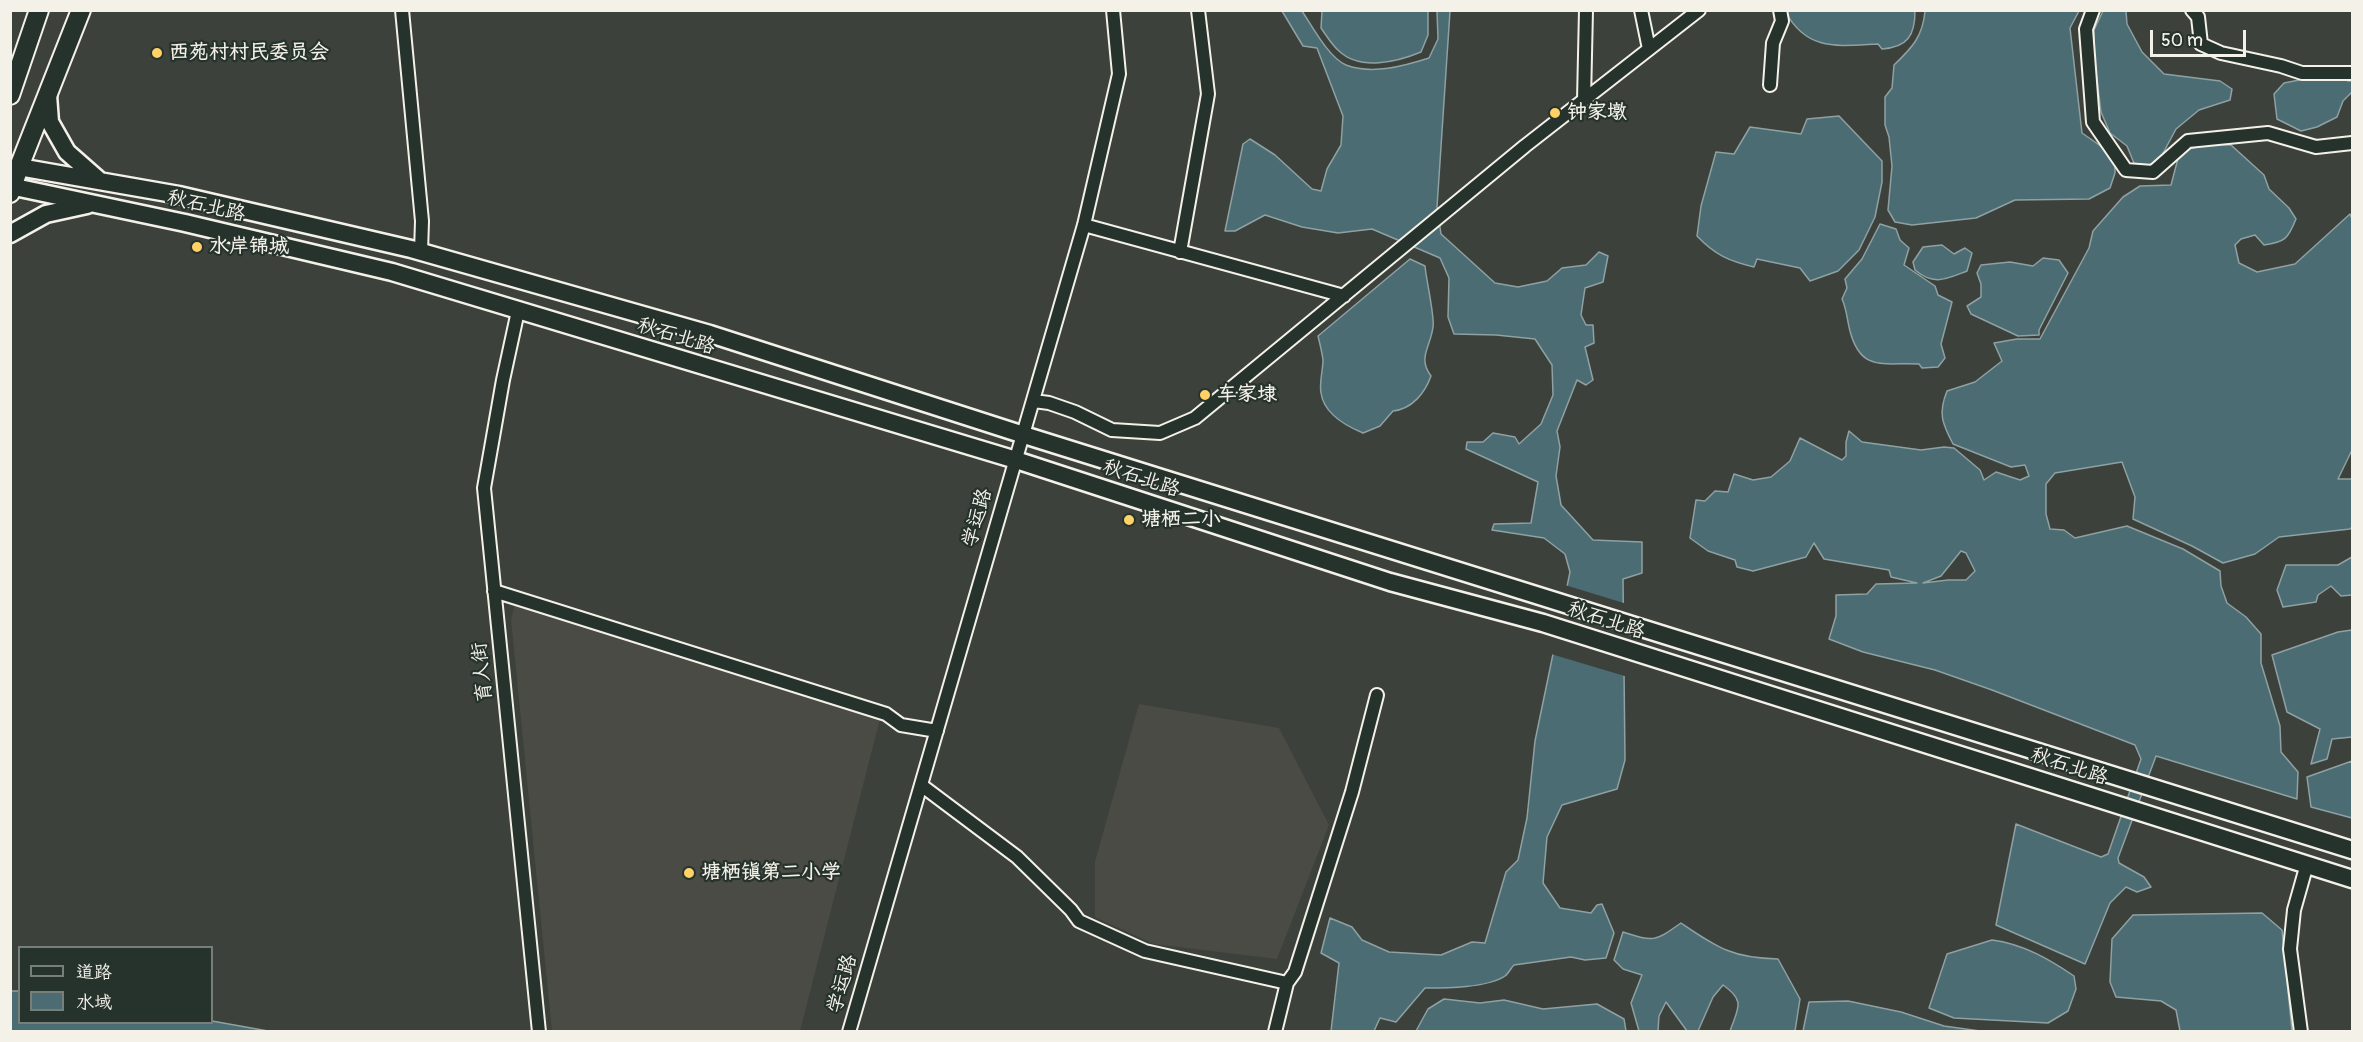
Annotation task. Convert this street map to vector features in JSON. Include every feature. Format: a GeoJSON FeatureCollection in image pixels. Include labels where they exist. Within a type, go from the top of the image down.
{"type":"FeatureCollection","features":[{"type":"Feature","properties":{"kind":"highway"},"geometry":{"type":"LineString","coordinates":[[10,95],[39,10]]}},
{"type":"Feature","properties":{"kind":"highway"},"geometry":{"type":"LineString","coordinates":[[12,189],[15,166],[48,95],[81,10]]}},
{"type":"Feature","properties":{"kind":"main road"},"geometry":{"type":"LineString","coordinates":[[48,95],[50,122],[67,152],[101,182]]}},
{"type":"Feature","properties":{"kind":"main road","name":"秋石北路"},"geometry":{"type":"LineString","coordinates":[[15,166],[179,195],[421,252],[711,334],[1024,435],[2352,850]]}},
{"type":"Feature","properties":{"kind":"main road","name":"秋石北路"},"geometry":{"type":"LineString","coordinates":[[12,189],[94,204],[392,272],[1016,460],[1390,582],[1543,623],[2352,879]]}},
{"type":"Feature","properties":{"kind":"main road"},"geometry":{"type":"LineString","coordinates":[[10,234],[46,214],[94,204]]}},
{"type":"Feature","properties":{"kind":"street"},"geometry":{"type":"LineString","coordinates":[[402,10],[422,221],[421,252]]}},
{"type":"Feature","properties":{"kind":"street","name":"学运路"},"geometry":{"type":"LineString","coordinates":[[849,1032],[1084,225],[1119,74],[1113,10]]}},
{"type":"Feature","properties":{"kind":"street"},"geometry":{"type":"LineString","coordinates":[[1180,252],[1208,94],[1198,10]]}},
{"type":"Feature","properties":{"kind":"street"},"geometry":{"type":"LineString","coordinates":[[1584,100],[1586,10]]}},
{"type":"Feature","properties":{"kind":"street"},"geometry":{"type":"LineString","coordinates":[[1641,10],[1649,49]]}},
{"type":"Feature","properties":{"kind":"street"},"geometry":{"type":"LineString","coordinates":[[1034,401],[1049,403],[1075,412],[1112,430],[1160,433],[1195,418],[1584,100],[1699,10]]}},
{"type":"Feature","properties":{"kind":"street"},"geometry":{"type":"LineString","coordinates":[[1770,85],[1773,43],[1782,21],[1780,10]]}},
{"type":"Feature","properties":{"kind":"street"},"geometry":{"type":"LineString","coordinates":[[2093,10],[2086,29],[2093,122],[2126,170],[2153,172],[2188,141],[2268,134],[2316,147],[2352,143]]}},
{"type":"Feature","properties":{"kind":"street"},"geometry":{"type":"LineString","coordinates":[[2192,10],[2198,17],[2202,44],[2221,53],[2302,73],[2352,73]]}},
{"type":"Feature","properties":{"kind":"street"},"geometry":{"type":"LineString","coordinates":[[1084,225],[1344,296]]}},
{"type":"Feature","properties":{"kind":"street","name":"育人街"},"geometry":{"type":"LineString","coordinates":[[518,311],[483,488],[539,1032]]}},
{"type":"Feature","properties":{"kind":"street"},"geometry":{"type":"LineString","coordinates":[[494,591],[886,714],[901,725],[937,731]]}},
{"type":"Feature","properties":{"kind":"street"},"geometry":{"type":"LineString","coordinates":[[1275,1032],[1287,983],[1295,972],[1352,792],[1377,695]]}},
{"type":"Feature","properties":{"kind":"street"},"geometry":{"type":"LineString","coordinates":[[921,785],[1017,857],[1071,910],[1078,921],[1145,951],[1287,983]]}},
{"type":"Feature","properties":{"kind":"street"},"geometry":{"type":"LineString","coordinates":[[2301,1032],[2290,949],[2294,910],[2307,864]]}},
{"type":"Feature","properties":{"kind":"shaded area","name":"塘栖镇第二小学"},"geometry":{"type":"Polygon","coordinates":[[[516,602],[881,715],[800,1031],[552,1031],[511,619],[516,602]]]}},
{"type":"Feature","properties":{"kind":"shaded area"},"geometry":{"type":"Polygon","coordinates":[[[1139,704],[1279,728],[1329,825],[1277,959],[1154,944],[1095,917],[1095,862],[1139,704]]]}},
{"type":"Feature","properties":{"kind":"water"},"geometry":{"type":"Polygon","coordinates":[[[1282,11],[1302,11],[1333,56],[1346,65],[1377,69],[1429,58],[1438,39],[1437,11],[1450,11],[1437,207],[1441,234],[1495,283],[1518,287],[1547,281],[1562,268],[1586,265],[1599,252],[1608,256],[1603,282],[1585,288],[1581,315],[1586,325],[1593,325],[1594,343],[1585,347],[1593,380],[1586,385],[1577,380],[1557,431],[1560,447],[1556,476],[1561,505],[1593,540],[1642,542],[1642,573],[1623,579],[1625,760],[1617,789],[1562,805],[1547,837],[1543,883],[1560,908],[1591,913],[1597,905],[1602,904],[1614,933],[1606,958],[1585,960],[1571,957],[1514,965],[1505,976],[1488,983],[1425,988],[1396,1022],[1380,1018],[1374,1031],[1331,1031],[1339,963],[1321,953],[1330,918],[1352,927],[1362,940],[1389,952],[1441,955],[1472,942],[1485,943],[1506,872],[1518,860],[1527,818],[1535,741],[1570,572],[1565,554],[1544,538],[1492,530],[1494,524],[1531,523],[1538,482],[1466,449],[1467,442],[1483,442],[1493,433],[1515,437],[1519,444],[1541,424],[1553,395],[1552,365],[1535,339],[1454,334],[1448,317],[1449,278],[1440,258],[1372,229],[1338,233],[1302,227],[1265,215],[1235,231],[1225,231],[1243,144],[1250,139],[1275,155],[1312,189],[1321,191],[1327,169],[1341,145],[1343,116],[1317,48],[1303,46],[1282,11]]]}},
{"type":"Feature","properties":{"kind":"water"},"geometry":{"type":"Polygon","coordinates":[[[1322,11],[1428,11],[1428,35],[1421,52],[1411,56],[1379,63],[1357,61],[1339,51],[1327,37],[1321,28],[1322,11]]]}},
{"type":"Feature","properties":{"kind":"water"},"geometry":{"type":"Polygon","coordinates":[[[1785,11],[1915,11],[1914,27],[1908,38],[1898,46],[1882,49],[1878,44],[1837,45],[1814,40],[1803,34],[1785,11]]]}},
{"type":"Feature","properties":{"kind":"water"},"geometry":{"type":"Polygon","coordinates":[[[1925,11],[2079,11],[2070,28],[2082,133],[2115,156],[2115,173],[2110,188],[2089,199],[2015,200],[1976,218],[1912,225],[1895,222],[1888,210],[1892,166],[1889,137],[1885,125],[1885,97],[1892,88],[1894,65],[1916,41],[1922,28],[1925,11]]]}},
{"type":"Feature","properties":{"kind":"water"},"geometry":{"type":"Polygon","coordinates":[[[2103,11],[2126,11],[2127,24],[2142,52],[2164,74],[2220,81],[2232,89],[2230,100],[2199,110],[2176,129],[2153,172],[2138,173],[2127,146],[2110,133],[2101,112],[2094,56],[2094,30],[2103,11]]]}},
{"type":"Feature","properties":{"kind":"water"},"geometry":{"type":"Polygon","coordinates":[[[2335,73],[2352,81],[2352,92],[2343,101],[2337,117],[2317,127],[2301,131],[2277,119],[2274,94],[2284,83],[2335,73]]]}},
{"type":"Feature","properties":{"kind":"water"},"geometry":{"type":"Polygon","coordinates":[[[1839,116],[1882,161],[1882,182],[1875,217],[1859,250],[1838,271],[1810,281],[1800,268],[1757,259],[1754,267],[1730,260],[1716,253],[1697,236],[1701,206],[1716,152],[1734,154],[1750,127],[1801,134],[1807,119],[1839,116]]]}},
{"type":"Feature","properties":{"kind":"water"},"geometry":{"type":"Polygon","coordinates":[[[2210,144],[2231,145],[2264,175],[2269,189],[2289,208],[2296,219],[2291,231],[2281,241],[2264,245],[2255,235],[2241,239],[2235,245],[2239,263],[2257,272],[2295,264],[2350,214],[2352,219],[2352,450],[2338,479],[2352,479],[2352,527],[2279,537],[2255,554],[2223,563],[2133,519],[2135,497],[2122,462],[2055,473],[2046,484],[2046,514],[2050,529],[2064,530],[2075,538],[2127,526],[2183,549],[2220,571],[2221,586],[2227,603],[2246,617],[2261,634],[2261,663],[2280,726],[2281,752],[2298,772],[2297,799],[2156,756],[2118,858],[2119,863],[2144,877],[2151,887],[2137,892],[2126,887],[2110,903],[2085,964],[1996,925],[2016,824],[2101,857],[2108,854],[2141,759],[2135,745],[1935,670],[1863,652],[1829,639],[1836,616],[1836,595],[1867,594],[1876,584],[1917,583],[1891,577],[1889,570],[1824,559],[1814,543],[1806,557],[1753,571],[1737,567],[1735,560],[1708,551],[1690,538],[1696,500],[1705,501],[1715,491],[1728,492],[1734,474],[1753,480],[1771,477],[1790,461],[1800,438],[1842,460],[1846,456],[1849,431],[1862,442],[1921,450],[1954,448],[1980,470],[1984,480],[1996,472],[2020,480],[2029,476],[2025,465],[2011,467],[1953,444],[1942,418],[1947,391],[1975,382],[2002,361],[1994,343],[2017,339],[2040,339],[2089,248],[2093,231],[2123,197],[2140,186],[2171,185],[2180,151],[2210,144]],[[1961,551],[1941,576],[1923,583],[1966,580],[1975,571],[1966,553],[1961,551]]]}},
{"type":"Feature","properties":{"kind":"water"},"geometry":{"type":"Polygon","coordinates":[[[1880,224],[1896,229],[1900,240],[1909,248],[1904,265],[1935,286],[1938,295],[1952,302],[1941,344],[1945,358],[1938,367],[1922,368],[1919,364],[1876,362],[1861,354],[1855,344],[1842,299],[1847,288],[1845,279],[1862,259],[1880,224]]]}},
{"type":"Feature","properties":{"kind":"water"},"geometry":{"type":"Polygon","coordinates":[[[1942,245],[1954,254],[1965,248],[1972,253],[1967,271],[1940,280],[1928,278],[1915,270],[1913,262],[1923,247],[1942,245]]]}},
{"type":"Feature","properties":{"kind":"water"},"geometry":{"type":"Polygon","coordinates":[[[2043,258],[2059,260],[2068,273],[2039,330],[2039,335],[2018,336],[1971,314],[1967,306],[1981,297],[1981,284],[1977,273],[1981,265],[2010,262],[2033,266],[2043,258]]]}},
{"type":"Feature","properties":{"kind":"water"},"geometry":{"type":"Polygon","coordinates":[[[1410,259],[1425,266],[1433,322],[1425,363],[1431,376],[1421,394],[1412,404],[1393,411],[1380,426],[1363,433],[1337,418],[1326,407],[1320,385],[1323,360],[1318,336],[1410,259]]]}},
{"type":"Feature","properties":{"kind":"water"},"geometry":{"type":"Polygon","coordinates":[[[2352,557],[2352,595],[2341,596],[2331,586],[2318,595],[2316,602],[2283,607],[2277,590],[2286,565],[2338,565],[2352,557]]]}},
{"type":"Feature","properties":{"kind":"water"},"geometry":{"type":"Polygon","coordinates":[[[2352,630],[2352,737],[2332,739],[2327,759],[2311,764],[2320,729],[2287,712],[2272,655],[2338,632],[2352,630]]]}},
{"type":"Feature","properties":{"kind":"water"},"geometry":{"type":"Polygon","coordinates":[[[2352,761],[2352,818],[2311,807],[2307,777],[2352,761]]]}},
{"type":"Feature","properties":{"kind":"water"},"geometry":{"type":"Polygon","coordinates":[[[2262,913],[2282,930],[2292,1031],[2180,1031],[2176,1010],[2161,1001],[2116,997],[2110,982],[2112,939],[2133,915],[2262,913]]]}},
{"type":"Feature","properties":{"kind":"water"},"geometry":{"type":"Polygon","coordinates":[[[1681,923],[1726,950],[1737,954],[1778,959],[1800,999],[1795,1031],[1730,1031],[1738,1005],[1735,996],[1723,985],[1713,997],[1698,1031],[1687,1031],[1666,1002],[1659,1016],[1658,1031],[1639,1031],[1631,1003],[1642,975],[1623,969],[1614,960],[1623,932],[1648,939],[1659,937],[1681,923]]]}},
{"type":"Feature","properties":{"kind":"water"},"geometry":{"type":"Polygon","coordinates":[[[1992,940],[2035,953],[2074,976],[2076,989],[2068,1011],[2048,1023],[1954,1018],[1929,1008],[1947,954],[1992,940]]]}},
{"type":"Feature","properties":{"kind":"water"},"geometry":{"type":"Polygon","coordinates":[[[10,991],[18,991],[18,1024],[213,1024],[213,1021],[268,1031],[11,1031],[10,991]]]}},
{"type":"Feature","properties":{"kind":"water"},"geometry":{"type":"Polygon","coordinates":[[[1444,999],[1480,1003],[1504,1000],[1543,1009],[1597,1004],[1624,1019],[1626,1031],[1416,1031],[1428,1009],[1444,999]]]}},
{"type":"Feature","properties":{"kind":"water"},"geometry":{"type":"Polygon","coordinates":[[[1848,1001],[1901,1012],[1944,1026],[1980,1031],[1803,1031],[1809,1002],[1848,1001]]]}},
{"type":"Feature","properties":{"kind":"pier"},"geometry":{"type":"Polygon","coordinates":[[[1565,585],[1627,604],[1628,677],[1551,654],[1565,585]]]}},
{"type":"Feature","properties":{"kind":"place","name":"西苑村村民委员会"},"geometry":{"type":"Point","coordinates":[157,53]}},
{"type":"Feature","properties":{"kind":"place","name":"钟家墩"},"geometry":{"type":"Point","coordinates":[1555,113]}},
{"type":"Feature","properties":{"kind":"place","name":"水岸锦城"},"geometry":{"type":"Point","coordinates":[197,247]}},
{"type":"Feature","properties":{"kind":"place","name":"车家埭"},"geometry":{"type":"Point","coordinates":[1205,395]}},
{"type":"Feature","properties":{"kind":"place","name":"塘栖二小"},"geometry":{"type":"Point","coordinates":[1129,520]}},
{"type":"Feature","properties":{"kind":"place","name":"塘栖镇第二小学"},"geometry":{"type":"Point","coordinates":[689,873]}}]}
